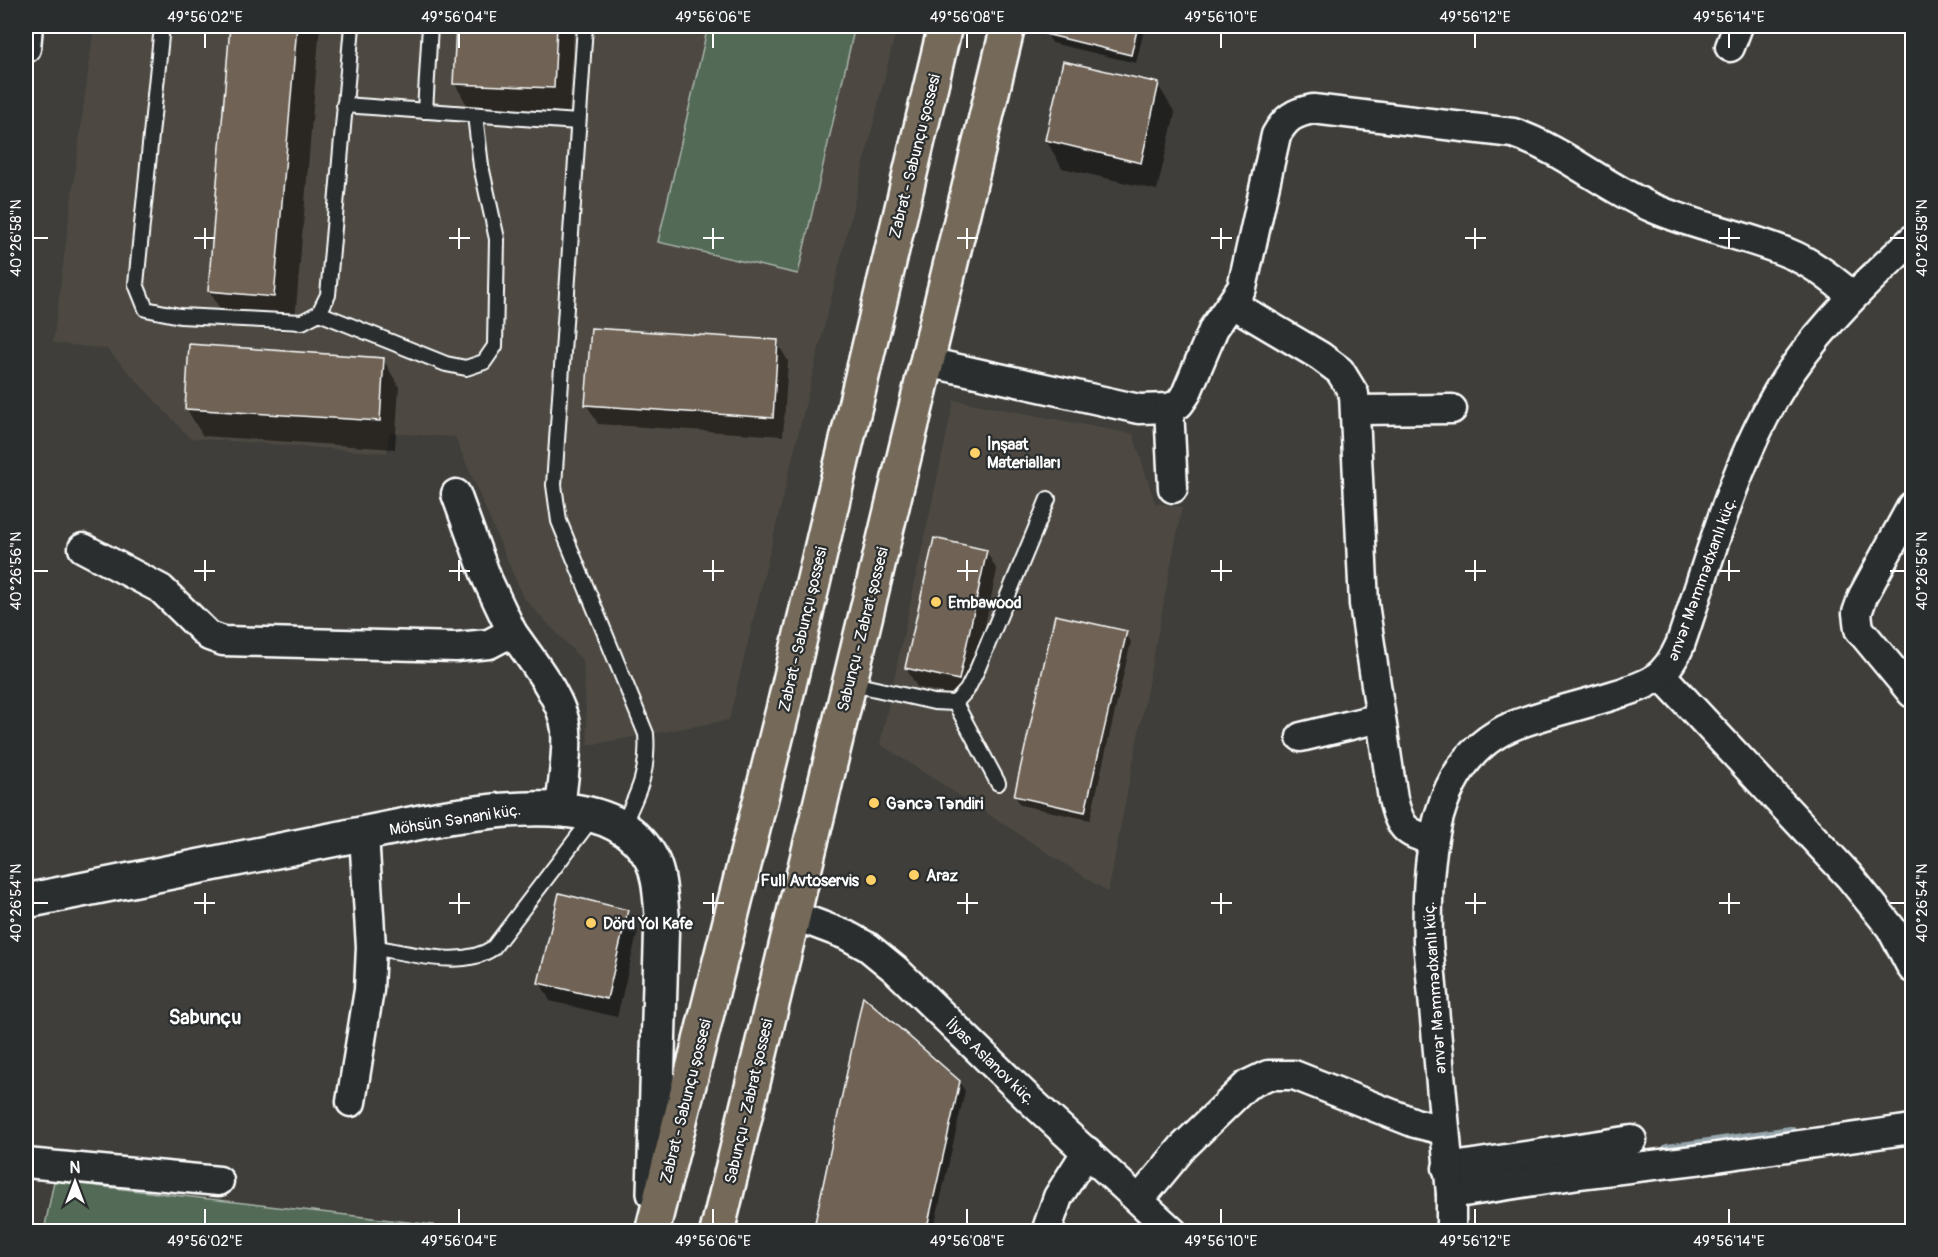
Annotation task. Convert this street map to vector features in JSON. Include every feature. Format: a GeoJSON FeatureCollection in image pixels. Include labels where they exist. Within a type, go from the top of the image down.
{"type":"FeatureCollection","features":[{"type":"Feature","properties":{"kind":"main road","name":"Zabrat - Sabunçu şossesi"},"geometry":{"type":"LineString","coordinates":[[653,1228],[783,710],[945,26]]}},
{"type":"Feature","properties":{"kind":"main road","name":"Sabunçu - Zabrat şossesi"},"geometry":{"type":"LineString","coordinates":[[717,1232],[1008,26]]}},
{"type":"Feature","properties":{"kind":"street"},"geometry":{"type":"LineString","coordinates":[[26,48],[28,26]]}},
{"type":"Feature","properties":{"kind":"street"},"geometry":{"type":"LineString","coordinates":[[927,362],[1139,409],[1169,408],[1179,404],[1186,394],[1202,351],[1214,328],[1242,288],[1250,261],[1276,135],[1286,118],[1297,112],[1313,109],[1513,133],[1532,139],[1585,169],[1620,193],[1655,209],[1789,254],[1821,270],[1853,296]]}},
{"type":"Feature","properties":{"kind":"street","name":"Ənvər Məmmədxanlı küç."},"geometry":{"type":"LineString","coordinates":[[1451,1232],[1427,904],[1433,840],[1443,802],[1468,757],[1514,726],[1630,690],[1662,676],[1672,663],[1680,645],[1752,442],[1791,371],[1853,296],[1912,240]]}},
{"type":"Feature","properties":{"kind":"street"},"geometry":{"type":"LineString","coordinates":[[1232,304],[1320,356],[1340,371],[1354,394],[1360,564],[1380,718],[1399,822],[1412,835],[1433,840]]}},
{"type":"Feature","properties":{"kind":"street"},"geometry":{"type":"LineString","coordinates":[[1169,408],[1173,488]]}},
{"type":"Feature","properties":{"kind":"street"},"geometry":{"type":"LineString","coordinates":[[1356,410],[1452,409]]}},
{"type":"Feature","properties":{"kind":"street"},"geometry":{"type":"LineString","coordinates":[[456,494],[487,579],[512,632],[542,674],[562,715],[566,730],[560,810]]}},
{"type":"Feature","properties":{"kind":"street"},"geometry":{"type":"LineString","coordinates":[[1912,506],[1863,596],[1857,613],[1859,629],[1912,693]]}},
{"type":"Feature","properties":{"kind":"street"},"geometry":{"type":"LineString","coordinates":[[83,548],[161,589],[209,636],[223,641],[456,647],[489,644],[512,632]]}},
{"type":"Feature","properties":{"kind":"street"},"geometry":{"type":"LineString","coordinates":[[1662,676],[1850,877],[1891,928],[1912,968]]}},
{"type":"Feature","properties":{"kind":"street"},"geometry":{"type":"LineString","coordinates":[[1301,736],[1380,718]]}},
{"type":"Feature","properties":{"kind":"street","name":"Möhsün Sənani küç."},"geometry":{"type":"LineString","coordinates":[[26,901],[441,818],[489,811],[529,808],[560,810],[608,821]]}},
{"type":"Feature","properties":{"kind":"street"},"geometry":{"type":"LineString","coordinates":[[608,821],[638,839],[653,861],[659,882],[662,914],[653,1228]]}},
{"type":"Feature","properties":{"kind":"street"},"geometry":{"type":"LineString","coordinates":[[351,1102],[369,990],[371,947],[364,835]]}},
{"type":"Feature","properties":{"kind":"street","name":"İlyas Aslanov küç."},"geometry":{"type":"LineString","coordinates":[[793,915],[846,935],[882,959],[1173,1232]]}},
{"type":"Feature","properties":{"kind":"street"},"geometry":{"type":"LineString","coordinates":[[1140,1199],[1183,1147],[1247,1085],[1268,1075],[1294,1075],[1414,1123],[1443,1130]]}},
{"type":"Feature","properties":{"kind":"street"},"geometry":{"type":"LineString","coordinates":[[1449,1181],[1579,1173],[1703,1159],[1912,1129]]}},
{"type":"Feature","properties":{"kind":"street"},"geometry":{"type":"LineString","coordinates":[[1449,1181],[1632,1140]]}},
{"type":"Feature","properties":{"kind":"street"},"geometry":{"type":"LineString","coordinates":[[1046,1232],[1058,1197],[1087,1151]]}},
{"type":"Feature","properties":{"kind":"street"},"geometry":{"type":"LineString","coordinates":[[26,1163],[219,1181]]}},
{"type":"Feature","properties":{"kind":"lane"},"geometry":{"type":"LineString","coordinates":[[162,26],[136,284],[146,309],[180,316],[302,322],[319,313],[328,295],[352,26]]}},
{"type":"Feature","properties":{"kind":"lane"},"geometry":{"type":"LineString","coordinates":[[425,111],[430,26]]}},
{"type":"Feature","properties":{"kind":"lane"},"geometry":{"type":"LineString","coordinates":[[371,947],[464,960],[482,956],[493,948],[608,821],[645,776],[648,758],[646,734],[559,521],[554,484],[585,26]]}},
{"type":"Feature","properties":{"kind":"lane"},"geometry":{"type":"LineString","coordinates":[[345,105],[578,122]]}},
{"type":"Feature","properties":{"kind":"lane"},"geometry":{"type":"LineString","coordinates":[[319,313],[446,364],[466,368],[484,362],[495,346],[497,238],[481,165],[475,115]]}},
{"type":"Feature","properties":{"kind":"lane"},"geometry":{"type":"LineString","coordinates":[[849,683],[934,702],[954,703],[967,690],[977,669],[1048,499]]}},
{"type":"Feature","properties":{"kind":"lane"},"geometry":{"type":"LineString","coordinates":[[954,703],[998,783]]}},
{"type":"Feature","properties":{"kind":"shaded area"},"geometry":{"type":"Polygon","coordinates":[[[94,26],[897,26],[729,720],[588,745],[583,661],[523,597],[455,437],[390,433],[387,453],[190,438],[107,349],[53,343],[94,26]]]}},
{"type":"Feature","properties":{"kind":"shaded area"},"geometry":{"type":"Polygon","coordinates":[[[954,400],[1133,434],[1155,503],[1182,507],[1108,892],[880,744],[954,400]]]}},
{"type":"Feature","properties":{"kind":"green space"},"geometry":{"type":"Polygon","coordinates":[[[708,26],[855,26],[798,274],[658,242],[708,26]]]}},
{"type":"Feature","properties":{"kind":"green space"},"geometry":{"type":"Polygon","coordinates":[[[54,1181],[433,1225],[433,1231],[44,1231],[54,1181]]]}},
{"type":"Feature","properties":{"kind":"building"},"geometry":{"type":"Polygon","coordinates":[[[230,26],[297,26],[274,297],[208,291],[230,26]]]}},
{"type":"Feature","properties":{"kind":"building"},"geometry":{"type":"Polygon","coordinates":[[[456,26],[557,26],[554,88],[453,84],[456,26]]]}},
{"type":"Feature","properties":{"kind":"building"},"geometry":{"type":"Polygon","coordinates":[[[1047,26],[1138,26],[1131,55],[1045,34],[1047,26]]]}},
{"type":"Feature","properties":{"kind":"building"},"geometry":{"type":"Polygon","coordinates":[[[1063,61],[1159,83],[1141,163],[1045,140],[1063,61]]]}},
{"type":"Feature","properties":{"kind":"building"},"geometry":{"type":"Polygon","coordinates":[[[591,328],[778,340],[773,418],[585,405],[591,328]]]}},
{"type":"Feature","properties":{"kind":"building"},"geometry":{"type":"Polygon","coordinates":[[[189,344],[384,358],[380,421],[185,409],[189,344]]]}},
{"type":"Feature","properties":{"kind":"building"},"geometry":{"type":"Polygon","coordinates":[[[934,538],[987,550],[959,680],[905,668],[934,538]]]}},
{"type":"Feature","properties":{"kind":"building"},"geometry":{"type":"Polygon","coordinates":[[[1055,615],[1127,631],[1085,812],[1014,796],[1055,615]]]}},
{"type":"Feature","properties":{"kind":"building"},"geometry":{"type":"Polygon","coordinates":[[[559,893],[628,910],[607,999],[538,983],[559,893]]]}},
{"type":"Feature","properties":{"kind":"building"},"geometry":{"type":"Polygon","coordinates":[[[863,996],[960,1081],[926,1232],[813,1232],[863,996]]]}},
{"type":"Feature","properties":{"kind":"waterway"},"geometry":{"type":"LineString","coordinates":[[1667,1149],[1791,1131]]}},
{"type":"Feature","properties":{"kind":"place","name":"İnşaat Materialları"},"geometry":{"type":"Point","coordinates":[975,453]}},
{"type":"Feature","properties":{"kind":"place","name":"Embawood"},"geometry":{"type":"Point","coordinates":[936,602]}},
{"type":"Feature","properties":{"kind":"place","name":"Gəncə Təndiri"},"geometry":{"type":"Point","coordinates":[874,803]}},
{"type":"Feature","properties":{"kind":"place","name":"Araz"},"geometry":{"type":"Point","coordinates":[914,875]}},
{"type":"Feature","properties":{"kind":"place","name":"Full Avtoservis"},"geometry":{"type":"Point","coordinates":[871,880]}},
{"type":"Feature","properties":{"kind":"place","name":"Dörd Yol Kafe"},"geometry":{"type":"Point","coordinates":[591,923]}},
{"type":"Feature","properties":{"kind":"district","name":"Sabunçu"},"geometry":{"type":"Point","coordinates":[205,1017]}}]}
